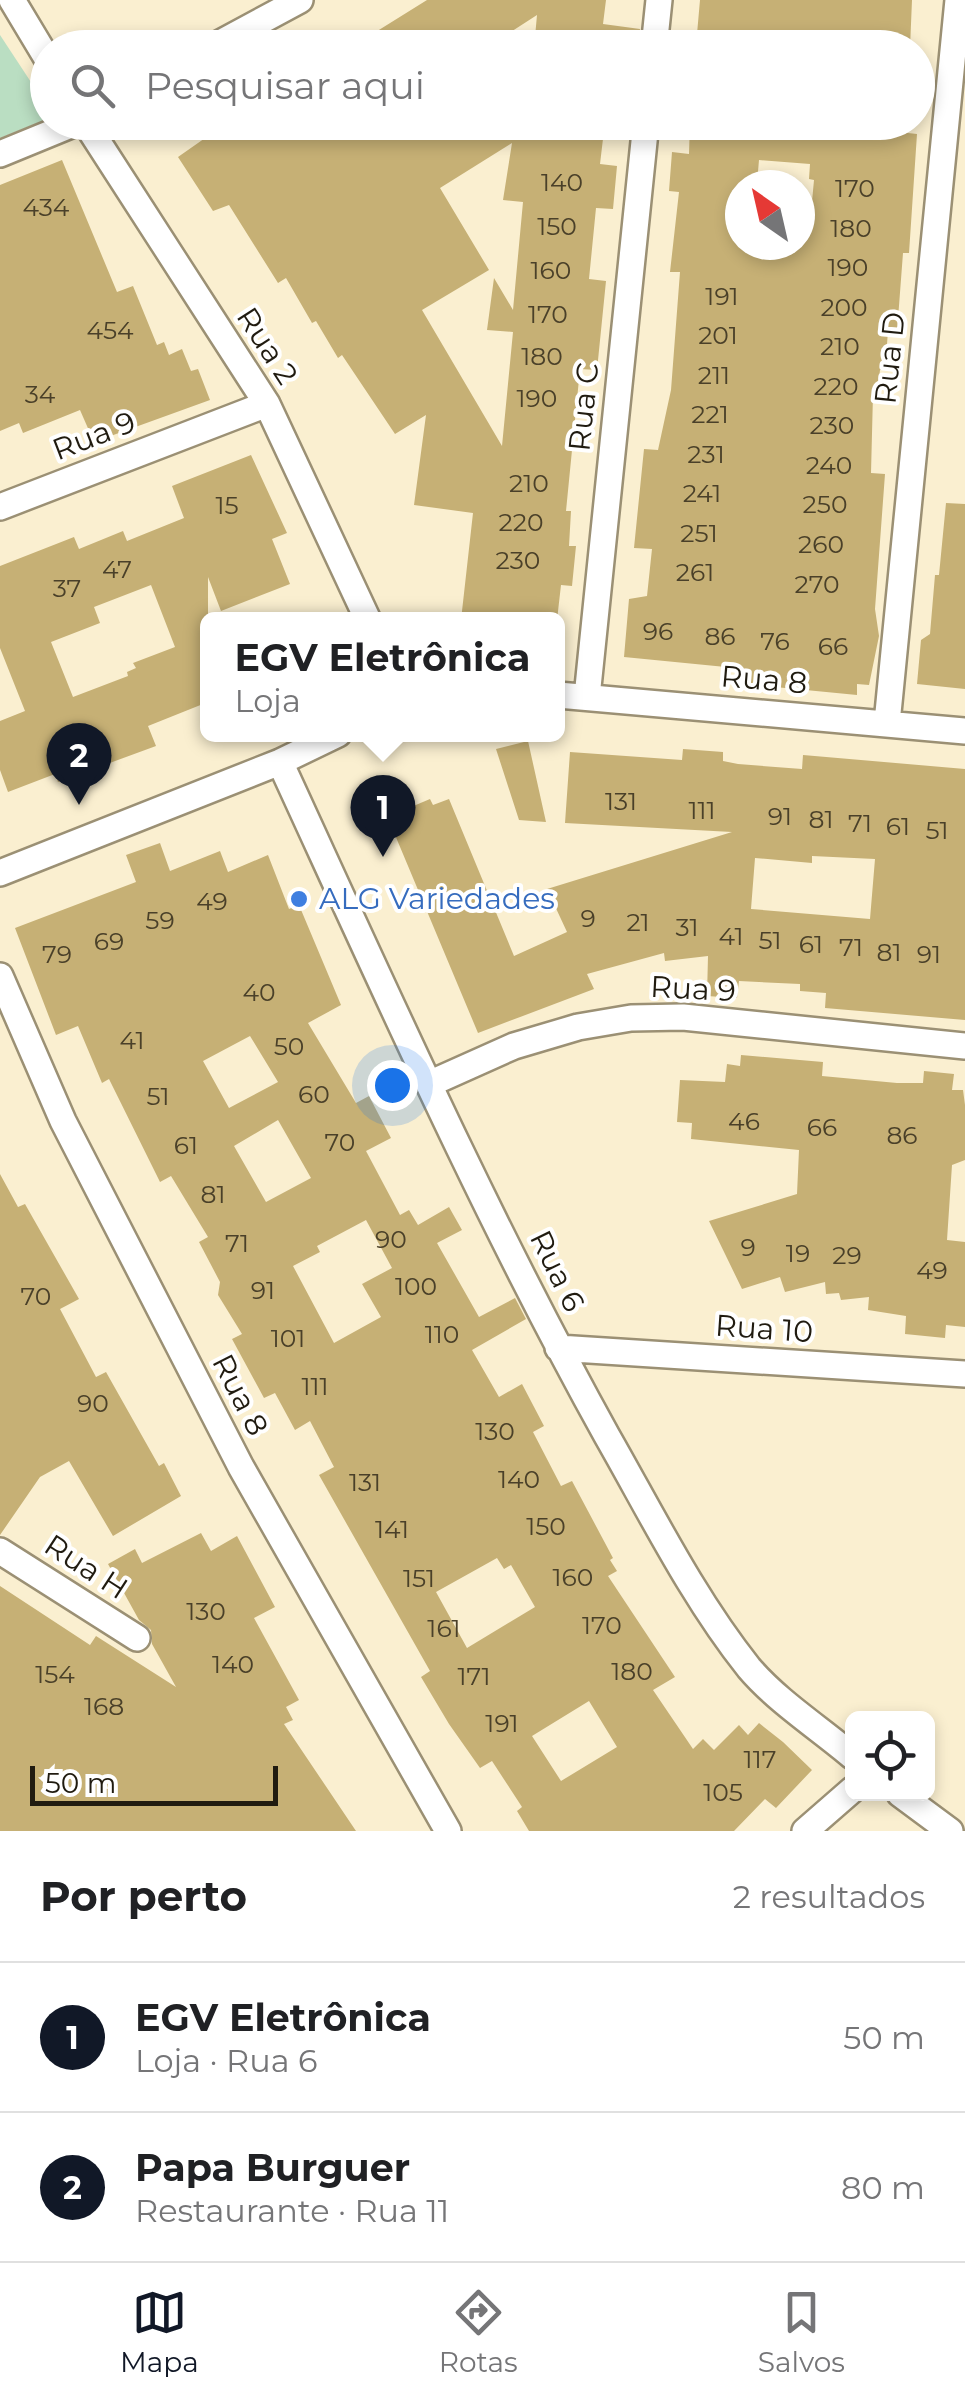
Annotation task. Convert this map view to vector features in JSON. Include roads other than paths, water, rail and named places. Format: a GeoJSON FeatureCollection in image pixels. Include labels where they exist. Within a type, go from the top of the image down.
{"type":"FeatureCollection","features":[{"type":"Feature","properties":{"kind":"street"},"geometry":{"type":"LineString","coordinates":[[12,0],[30,30]]}},
{"type":"Feature","properties":{"kind":"street"},"geometry":{"type":"LineString","coordinates":[[230,30],[252,11],[300,0]]}},
{"type":"Feature","properties":{"kind":"street"},"geometry":{"type":"LineString","coordinates":[[656,30],[658,0]]}},
{"type":"Feature","properties":{"kind":"street","name":"Rua D"},"geometry":{"type":"LineString","coordinates":[[887,723],[958,0]]}},
{"type":"Feature","properties":{"kind":"street"},"geometry":{"type":"LineString","coordinates":[[0,154],[35,140]]}},
{"type":"Feature","properties":{"kind":"street","name":"Rua 2"},"geometry":{"type":"LineString","coordinates":[[93,140],[268,404],[364,612]]}},
{"type":"Feature","properties":{"kind":"street","name":"Rua C"},"geometry":{"type":"LineString","coordinates":[[588,698],[644,140]]}},
{"type":"Feature","properties":{"kind":"street","name":"Rua 9"},"geometry":{"type":"LineString","coordinates":[[0,507],[268,404]]}},
{"type":"Feature","properties":{"kind":"street","name":"Rua 8"},"geometry":{"type":"LineString","coordinates":[[565,696],[965,731]]}},
{"type":"Feature","properties":{"kind":"street"},"geometry":{"type":"LineString","coordinates":[[0,873],[321,742]]}},
{"type":"Feature","properties":{"kind":"street","name":"Rua 6"},"geometry":{"type":"LineString","coordinates":[[280,762],[429,1084],[558,1348],[726,1636],[753,1672],[845,1750]]}},
{"type":"Feature","properties":{"kind":"street","name":"Rua 8"},"geometry":{"type":"LineString","coordinates":[[0,976],[64,1121],[241,1468],[448,1831]]}},
{"type":"Feature","properties":{"kind":"street","name":"Rua 9"},"geometry":{"type":"LineString","coordinates":[[429,1084],[514,1046],[578,1027],[632,1018],[683,1018],[965,1046]]}},
{"type":"Feature","properties":{"kind":"street","name":"Rua 10"},"geometry":{"type":"LineString","coordinates":[[558,1348],[965,1374]]}},
{"type":"Feature","properties":{"kind":"street","name":"Rua H"},"geometry":{"type":"LineString","coordinates":[[0,1551],[137,1638]]}},
{"type":"Feature","properties":{"kind":"street"},"geometry":{"type":"LineString","coordinates":[[805,1831],[845,1796]]}},
{"type":"Feature","properties":{"kind":"street"},"geometry":{"type":"LineString","coordinates":[[909,1801],[950,1831]]}},
{"type":"Feature","properties":{"kind":"place","name":"Papa Burguer"},"geometry":{"type":"Point","coordinates":[79,805]}},
{"type":"Feature","properties":{"kind":"place","name":"EGV Eletrônica"},"geometry":{"type":"Point","coordinates":[383,857]}},
{"type":"Feature","properties":{"kind":"place","name":"ALG Variedades"},"geometry":{"type":"Point","coordinates":[299,899]}}]}
